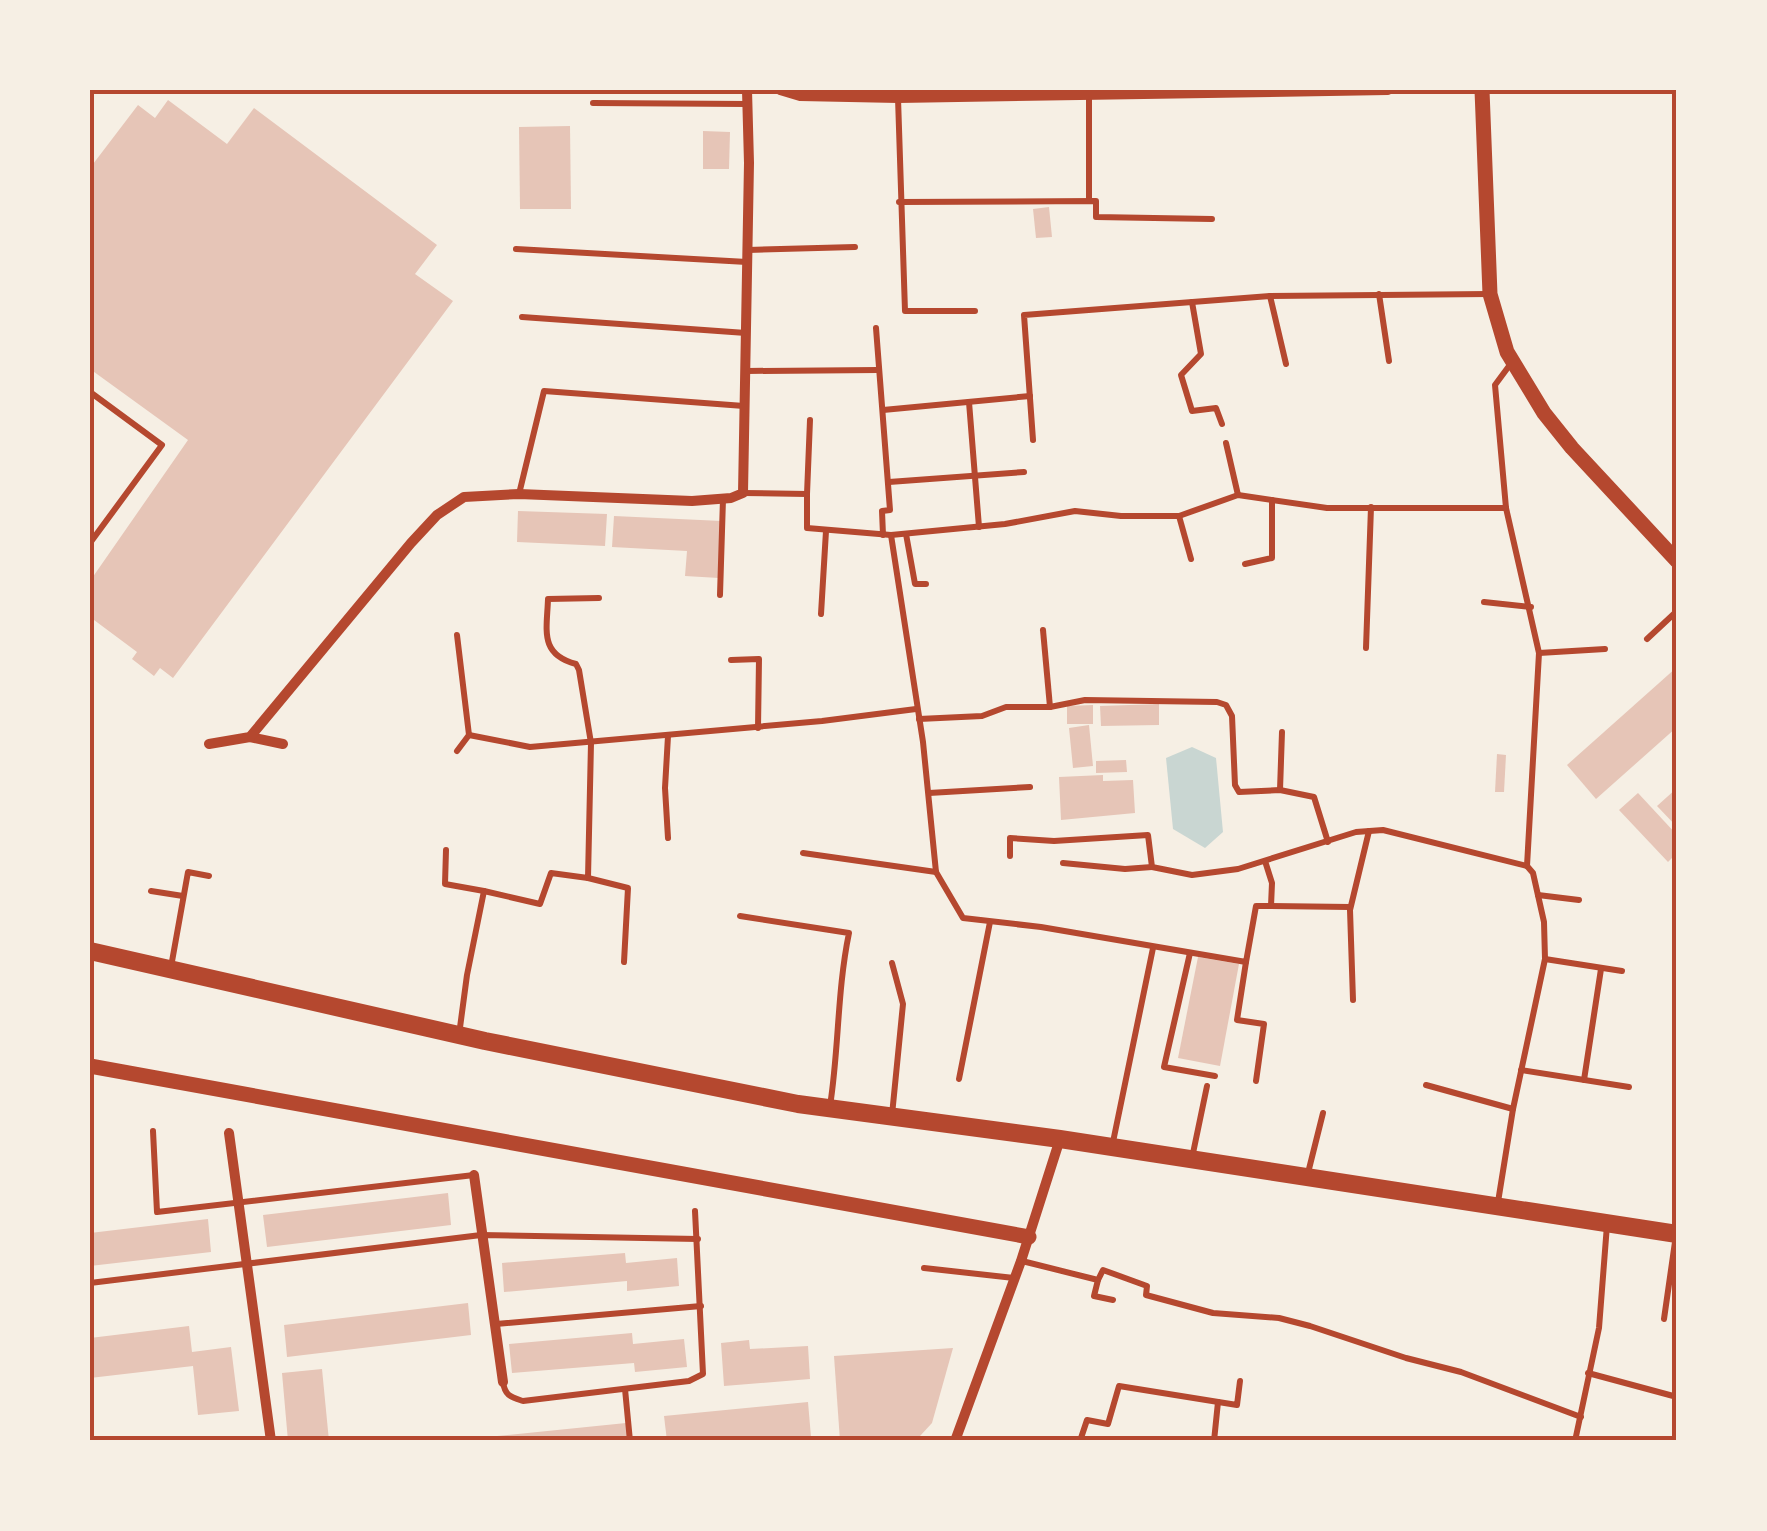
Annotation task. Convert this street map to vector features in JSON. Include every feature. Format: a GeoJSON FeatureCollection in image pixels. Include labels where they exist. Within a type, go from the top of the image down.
{"type":"FeatureCollection","features":[{"type":"Feature","properties":{"kind":"main road"},"geometry":{"type":"LineString","coordinates":[[90,951],[670,1079],[830,1108],[1060,1139],[1676,1234]]}},
{"type":"Feature","properties":{"kind":"street"},"geometry":{"type":"LineString","coordinates":[[250,737],[437,514],[464,497],[519,494],[692,501],[744,493],[747,90]]}},
{"type":"Feature","properties":{"kind":"street"},"geometry":{"type":"LineString","coordinates":[[780,90],[800,96],[898,98],[1388,90]]}},
{"type":"Feature","properties":{"kind":"street"},"geometry":{"type":"LineString","coordinates":[[1482,90],[1490,294],[1512,362],[1572,448],[1677,561]]}},
{"type":"Feature","properties":{"kind":"street"},"geometry":{"type":"LineString","coordinates":[[210,744],[250,737],[282,744]]}},
{"type":"Feature","properties":{"kind":"street"},"geometry":{"type":"LineString","coordinates":[[90,1066],[1029,1236]]}},
{"type":"Feature","properties":{"kind":"street"},"geometry":{"type":"LineString","coordinates":[[229,1133],[271,1441]]}},
{"type":"Feature","properties":{"kind":"street"},"geometry":{"type":"LineString","coordinates":[[956,1441],[1060,1139]]}},
{"type":"Feature","properties":{"kind":"street"},"geometry":{"type":"LineString","coordinates":[[474,1175],[503,1382]]}},
{"type":"Feature","properties":{"kind":"lane"},"geometry":{"type":"LineString","coordinates":[[1088,96],[1089,200]]}},
{"type":"Feature","properties":{"kind":"lane"},"geometry":{"type":"LineString","coordinates":[[898,98],[904,311],[976,311]]}},
{"type":"Feature","properties":{"kind":"lane"},"geometry":{"type":"LineString","coordinates":[[593,103],[748,104]]}},
{"type":"Feature","properties":{"kind":"lane"},"geometry":{"type":"LineString","coordinates":[[899,202],[1096,200],[1096,217],[1212,219]]}},
{"type":"Feature","properties":{"kind":"lane"},"geometry":{"type":"LineString","coordinates":[[516,249],[748,256],[855,247]]}},
{"type":"Feature","properties":{"kind":"lane"},"geometry":{"type":"LineString","coordinates":[[1379,294],[1388,360]]}},
{"type":"Feature","properties":{"kind":"lane"},"geometry":{"type":"LineString","coordinates":[[1033,440],[1024,315],[1270,296],[1490,294]]}},
{"type":"Feature","properties":{"kind":"lane"},"geometry":{"type":"LineString","coordinates":[[1270,296],[1286,364]]}},
{"type":"Feature","properties":{"kind":"lane"},"geometry":{"type":"LineString","coordinates":[[1192,302],[1201,354],[1181,375],[1192,411],[1216,408],[1222,424]]}},
{"type":"Feature","properties":{"kind":"lane"},"geometry":{"type":"LineString","coordinates":[[522,317],[747,333]]}},
{"type":"Feature","properties":{"kind":"lane"},"geometry":{"type":"LineString","coordinates":[[876,328],[890,510],[882,510],[929,793],[936,872],[963,918],[1041,927],[1246,962]]}},
{"type":"Feature","properties":{"kind":"lane"},"geometry":{"type":"LineString","coordinates":[[1498,1208],[1513,1109],[1544,959],[1544,922],[1527,866],[1539,653],[1506,508],[1495,385],[1512,362]]}},
{"type":"Feature","properties":{"kind":"lane"},"geometry":{"type":"LineString","coordinates":[[747,371],[878,370]]}},
{"type":"Feature","properties":{"kind":"lane"},"geometry":{"type":"LineString","coordinates":[[519,494],[544,391],[744,406]]}},
{"type":"Feature","properties":{"kind":"lane"},"geometry":{"type":"LineString","coordinates":[[90,392],[162,445],[90,543]]}},
{"type":"Feature","properties":{"kind":"lane"},"geometry":{"type":"LineString","coordinates":[[882,410],[1030,396]]}},
{"type":"Feature","properties":{"kind":"lane"},"geometry":{"type":"LineString","coordinates":[[969,402],[979,527]]}},
{"type":"Feature","properties":{"kind":"lane"},"geometry":{"type":"LineString","coordinates":[[810,420],[807,528],[887,535],[979,527],[1074,511],[1180,516],[1238,495],[1327,508],[1506,508]]}},
{"type":"Feature","properties":{"kind":"lane"},"geometry":{"type":"LineString","coordinates":[[1226,443],[1238,495]]}},
{"type":"Feature","properties":{"kind":"lane"},"geometry":{"type":"LineString","coordinates":[[889,482],[1024,472]]}},
{"type":"Feature","properties":{"kind":"lane"},"geometry":{"type":"LineString","coordinates":[[744,493],[807,494]]}},
{"type":"Feature","properties":{"kind":"lane"},"geometry":{"type":"LineString","coordinates":[[720,594],[723,499]]}},
{"type":"Feature","properties":{"kind":"lane"},"geometry":{"type":"LineString","coordinates":[[1245,564],[1272,558],[1272,500]]}},
{"type":"Feature","properties":{"kind":"lane"},"geometry":{"type":"LineString","coordinates":[[1366,648],[1372,507]]}},
{"type":"Feature","properties":{"kind":"lane"},"geometry":{"type":"LineString","coordinates":[[1180,516],[1191,558]]}},
{"type":"Feature","properties":{"kind":"lane"},"geometry":{"type":"LineString","coordinates":[[821,614],[826,530]]}},
{"type":"Feature","properties":{"kind":"lane"},"geometry":{"type":"LineString","coordinates":[[906,534],[915,584],[926,584]]}},
{"type":"Feature","properties":{"kind":"lane"},"geometry":{"type":"LineString","coordinates":[[588,878],[592,744],[580,670],[576,664],[558,659],[548,645],[548,599],[599,598]]}},
{"type":"Feature","properties":{"kind":"lane"},"geometry":{"type":"LineString","coordinates":[[1484,602],[1531,607]]}},
{"type":"Feature","properties":{"kind":"lane"},"geometry":{"type":"LineString","coordinates":[[1647,639],[1677,611]]}},
{"type":"Feature","properties":{"kind":"lane"},"geometry":{"type":"LineString","coordinates":[[1043,630],[1050,707]]}},
{"type":"Feature","properties":{"kind":"lane"},"geometry":{"type":"LineString","coordinates":[[458,635],[469,735],[458,750]]}},
{"type":"Feature","properties":{"kind":"lane"},"geometry":{"type":"LineString","coordinates":[[1539,653],[1605,649]]}},
{"type":"Feature","properties":{"kind":"lane"},"geometry":{"type":"LineString","coordinates":[[731,660],[759,659],[758,728]]}},
{"type":"Feature","properties":{"kind":"lane"},"geometry":{"type":"LineString","coordinates":[[918,720],[982,716],[1006,707],[1050,707],[1085,700],[1216,702],[1226,705],[1232,716],[1238,792],[1280,790],[1314,797],[1328,842]]}},
{"type":"Feature","properties":{"kind":"lane"},"geometry":{"type":"LineString","coordinates":[[469,735],[530,748],[758,728],[916,709]]}},
{"type":"Feature","properties":{"kind":"lane"},"geometry":{"type":"LineString","coordinates":[[1280,790],[1282,732]]}},
{"type":"Feature","properties":{"kind":"lane"},"geometry":{"type":"LineString","coordinates":[[668,736],[668,838]]}},
{"type":"Feature","properties":{"kind":"lane"},"geometry":{"type":"LineString","coordinates":[[929,793],[1030,787]]}},
{"type":"Feature","properties":{"kind":"lane"},"geometry":{"type":"LineString","coordinates":[[1064,863],[1125,869],[1152,867],[1192,875],[1238,869],[1368,831],[1412,834],[1527,866]]}},
{"type":"Feature","properties":{"kind":"lane"},"geometry":{"type":"LineString","coordinates":[[1353,1000],[1348,938],[1350,906],[1368,831]]}},
{"type":"Feature","properties":{"kind":"lane"},"geometry":{"type":"LineString","coordinates":[[1010,856],[1010,838],[1148,835],[1152,867]]}},
{"type":"Feature","properties":{"kind":"lane"},"geometry":{"type":"LineString","coordinates":[[446,850],[445,884],[540,904],[552,873],[628,888],[624,962]]}},
{"type":"Feature","properties":{"kind":"lane"},"geometry":{"type":"LineString","coordinates":[[802,853],[936,872]]}},
{"type":"Feature","properties":{"kind":"lane"},"geometry":{"type":"LineString","coordinates":[[1265,861],[1272,883],[1271,906]]}},
{"type":"Feature","properties":{"kind":"lane"},"geometry":{"type":"LineString","coordinates":[[170,968],[188,872],[208,876]]}},
{"type":"Feature","properties":{"kind":"lane"},"geometry":{"type":"LineString","coordinates":[[151,891],[184,896]]}},
{"type":"Feature","properties":{"kind":"lane"},"geometry":{"type":"LineString","coordinates":[[459,1034],[466,975],[484,891]]}},
{"type":"Feature","properties":{"kind":"lane"},"geometry":{"type":"LineString","coordinates":[[1538,896],[1578,900]]}},
{"type":"Feature","properties":{"kind":"lane"},"geometry":{"type":"LineString","coordinates":[[1256,1081],[1264,1024],[1237,1020],[1256,906],[1350,906]]}},
{"type":"Feature","properties":{"kind":"lane"},"geometry":{"type":"LineString","coordinates":[[740,916],[849,933],[840,974],[838,1055],[830,1108]]}},
{"type":"Feature","properties":{"kind":"lane"},"geometry":{"type":"LineString","coordinates":[[958,1079],[990,922]]}},
{"type":"Feature","properties":{"kind":"lane"},"geometry":{"type":"LineString","coordinates":[[1112,1147],[1153,948]]}},
{"type":"Feature","properties":{"kind":"lane"},"geometry":{"type":"LineString","coordinates":[[1190,953],[1164,1067],[1215,1076]]}},
{"type":"Feature","properties":{"kind":"lane"},"geometry":{"type":"LineString","coordinates":[[1544,959],[1622,971]]}},
{"type":"Feature","properties":{"kind":"lane"},"geometry":{"type":"LineString","coordinates":[[892,963],[903,1004],[892,1116]]}},
{"type":"Feature","properties":{"kind":"lane"},"geometry":{"type":"LineString","coordinates":[[1584,1080],[1602,968]]}},
{"type":"Feature","properties":{"kind":"lane"},"geometry":{"type":"LineString","coordinates":[[1522,1070],[1629,1087]]}},
{"type":"Feature","properties":{"kind":"lane"},"geometry":{"type":"LineString","coordinates":[[1426,1085],[1513,1109]]}},
{"type":"Feature","properties":{"kind":"lane"},"geometry":{"type":"LineString","coordinates":[[1192,1160],[1207,1086]]}},
{"type":"Feature","properties":{"kind":"lane"},"geometry":{"type":"LineString","coordinates":[[1307,1178],[1323,1113]]}},
{"type":"Feature","properties":{"kind":"lane"},"geometry":{"type":"LineString","coordinates":[[152,1131],[157,1212],[474,1175]]}},
{"type":"Feature","properties":{"kind":"lane"},"geometry":{"type":"LineString","coordinates":[[503,1382],[504,1393],[524,1401],[690,1381],[703,1374],[695,1211]]}},
{"type":"Feature","properties":{"kind":"lane"},"geometry":{"type":"LineString","coordinates":[[1575,1441],[1598,1328],[1607,1224]]}},
{"type":"Feature","properties":{"kind":"lane"},"geometry":{"type":"LineString","coordinates":[[1664,1318],[1676,1234]]}},
{"type":"Feature","properties":{"kind":"lane"},"geometry":{"type":"LineString","coordinates":[[90,1284],[481,1235],[698,1239]]}},
{"type":"Feature","properties":{"kind":"lane"},"geometry":{"type":"LineString","coordinates":[[1021,1261],[1098,1280]]}},
{"type":"Feature","properties":{"kind":"lane"},"geometry":{"type":"LineString","coordinates":[[924,1268],[1015,1278]]}},
{"type":"Feature","properties":{"kind":"lane"},"geometry":{"type":"LineString","coordinates":[[1113,1300],[1094,1296],[1104,1270],[1147,1286],[1146,1295],[1194,1310],[1279,1318],[1310,1326],[1461,1372],[1581,1417]]}},
{"type":"Feature","properties":{"kind":"lane"},"geometry":{"type":"LineString","coordinates":[[494,1324],[702,1306]]}},
{"type":"Feature","properties":{"kind":"lane"},"geometry":{"type":"LineString","coordinates":[[1588,1373],[1677,1397]]}},
{"type":"Feature","properties":{"kind":"lane"},"geometry":{"type":"LineString","coordinates":[[1080,1441],[1087,1420],[1108,1424],[1119,1386],[1237,1405],[1240,1381]]}},
{"type":"Feature","properties":{"kind":"lane"},"geometry":{"type":"LineString","coordinates":[[625,1388],[630,1441]]}},
{"type":"Feature","properties":{"kind":"lane"},"geometry":{"type":"LineString","coordinates":[[1214,1441],[1218,1402]]}},
{"type":"Feature","properties":{"kind":"shaded area"},"geometry":{"type":"Polygon","coordinates":[[[1192,747],[1216,758],[1223,832],[1205,848],[1173,829],[1166,758],[1192,747]]]}},
{"type":"Feature","properties":{"kind":"building"},"geometry":{"type":"Polygon","coordinates":[[[168,100],[227,144],[254,108],[437,245],[415,274],[453,301],[173,678],[160,668],[154,676],[132,659],[137,652],[90,617],[90,581],[188,440],[90,369],[90,168],[138,105],[155,118],[168,100]]]}},
{"type":"Feature","properties":{"kind":"building"},"geometry":{"type":"Polygon","coordinates":[[[570,126],[571,209],[520,209],[519,127],[570,126]]]}},
{"type":"Feature","properties":{"kind":"building"},"geometry":{"type":"Polygon","coordinates":[[[703,131],[730,132],[729,169],[703,169],[703,131]]]}},
{"type":"Feature","properties":{"kind":"building"},"geometry":{"type":"Polygon","coordinates":[[[1049,207],[1052,237],[1036,238],[1033,209],[1049,207]]]}},
{"type":"Feature","properties":{"kind":"building"},"geometry":{"type":"Polygon","coordinates":[[[518,511],[607,514],[605,546],[517,542],[518,511]]]}},
{"type":"Feature","properties":{"kind":"building"},"geometry":{"type":"Polygon","coordinates":[[[614,516],[722,521],[719,578],[685,576],[687,551],[612,547],[614,516]]]}},
{"type":"Feature","properties":{"kind":"building"},"geometry":{"type":"Polygon","coordinates":[[[1677,667],[1677,727],[1596,799],[1567,765],[1677,667]]]}},
{"type":"Feature","properties":{"kind":"building"},"geometry":{"type":"Polygon","coordinates":[[[1159,704],[1159,725],[1101,726],[1100,706],[1159,704]]]}},
{"type":"Feature","properties":{"kind":"building"},"geometry":{"type":"Polygon","coordinates":[[[1093,705],[1093,724],[1067,724],[1067,706],[1093,705]]]}},
{"type":"Feature","properties":{"kind":"building"},"geometry":{"type":"Polygon","coordinates":[[[1089,725],[1093,766],[1073,768],[1069,728],[1089,725]]]}},
{"type":"Feature","properties":{"kind":"building"},"geometry":{"type":"Polygon","coordinates":[[[1497,754],[1506,755],[1504,792],[1495,792],[1497,754]]]}},
{"type":"Feature","properties":{"kind":"building"},"geometry":{"type":"Polygon","coordinates":[[[1126,760],[1127,772],[1096,773],[1096,761],[1126,760]]]}},
{"type":"Feature","properties":{"kind":"building"},"geometry":{"type":"Polygon","coordinates":[[[1103,775],[1103,781],[1133,780],[1135,813],[1061,820],[1059,777],[1103,775]]]}},
{"type":"Feature","properties":{"kind":"building"},"geometry":{"type":"Polygon","coordinates":[[[1677,788],[1677,827],[1657,806],[1677,788]]]}},
{"type":"Feature","properties":{"kind":"building"},"geometry":{"type":"Polygon","coordinates":[[[1638,793],[1677,835],[1677,853],[1668,862],[1619,810],[1638,793]]]}},
{"type":"Feature","properties":{"kind":"building"},"geometry":{"type":"Polygon","coordinates":[[[1198,957],[1239,964],[1220,1066],[1178,1058],[1198,957]]]}},
{"type":"Feature","properties":{"kind":"building"},"geometry":{"type":"Polygon","coordinates":[[[448,1193],[451,1225],[267,1247],[263,1215],[448,1193]]]}},
{"type":"Feature","properties":{"kind":"building"},"geometry":{"type":"Polygon","coordinates":[[[208,1219],[211,1252],[90,1266],[90,1233],[208,1219]]]}},
{"type":"Feature","properties":{"kind":"building"},"geometry":{"type":"Polygon","coordinates":[[[625,1253],[626,1263],[677,1258],[679,1286],[627,1291],[627,1281],[504,1292],[502,1263],[625,1253]]]}},
{"type":"Feature","properties":{"kind":"building"},"geometry":{"type":"Polygon","coordinates":[[[468,1303],[471,1335],[287,1357],[284,1325],[468,1303]]]}},
{"type":"Feature","properties":{"kind":"building"},"geometry":{"type":"Polygon","coordinates":[[[189,1326],[192,1352],[231,1347],[239,1411],[198,1415],[193,1366],[90,1378],[90,1338],[189,1326]]]}},
{"type":"Feature","properties":{"kind":"building"},"geometry":{"type":"Polygon","coordinates":[[[632,1333],[633,1344],[684,1339],[687,1367],[635,1372],[634,1363],[512,1373],[509,1344],[632,1333]]]}},
{"type":"Feature","properties":{"kind":"building"},"geometry":{"type":"Polygon","coordinates":[[[749,1340],[750,1349],[808,1346],[810,1379],[724,1386],[721,1343],[749,1340]]]}},
{"type":"Feature","properties":{"kind":"building"},"geometry":{"type":"Polygon","coordinates":[[[953,1348],[932,1423],[920,1436],[904,1441],[840,1441],[834,1356],[953,1348]]]}},
{"type":"Feature","properties":{"kind":"building"},"geometry":{"type":"Polygon","coordinates":[[[322,1369],[329,1441],[288,1441],[282,1373],[322,1369]]]}},
{"type":"Feature","properties":{"kind":"building"},"geometry":{"type":"Polygon","coordinates":[[[808,1402],[811,1437],[667,1441],[664,1416],[808,1402]]]}},
{"type":"Feature","properties":{"kind":"building"},"geometry":{"type":"Polygon","coordinates":[[[626,1423],[628,1441],[477,1438],[626,1423]]]}}]}
